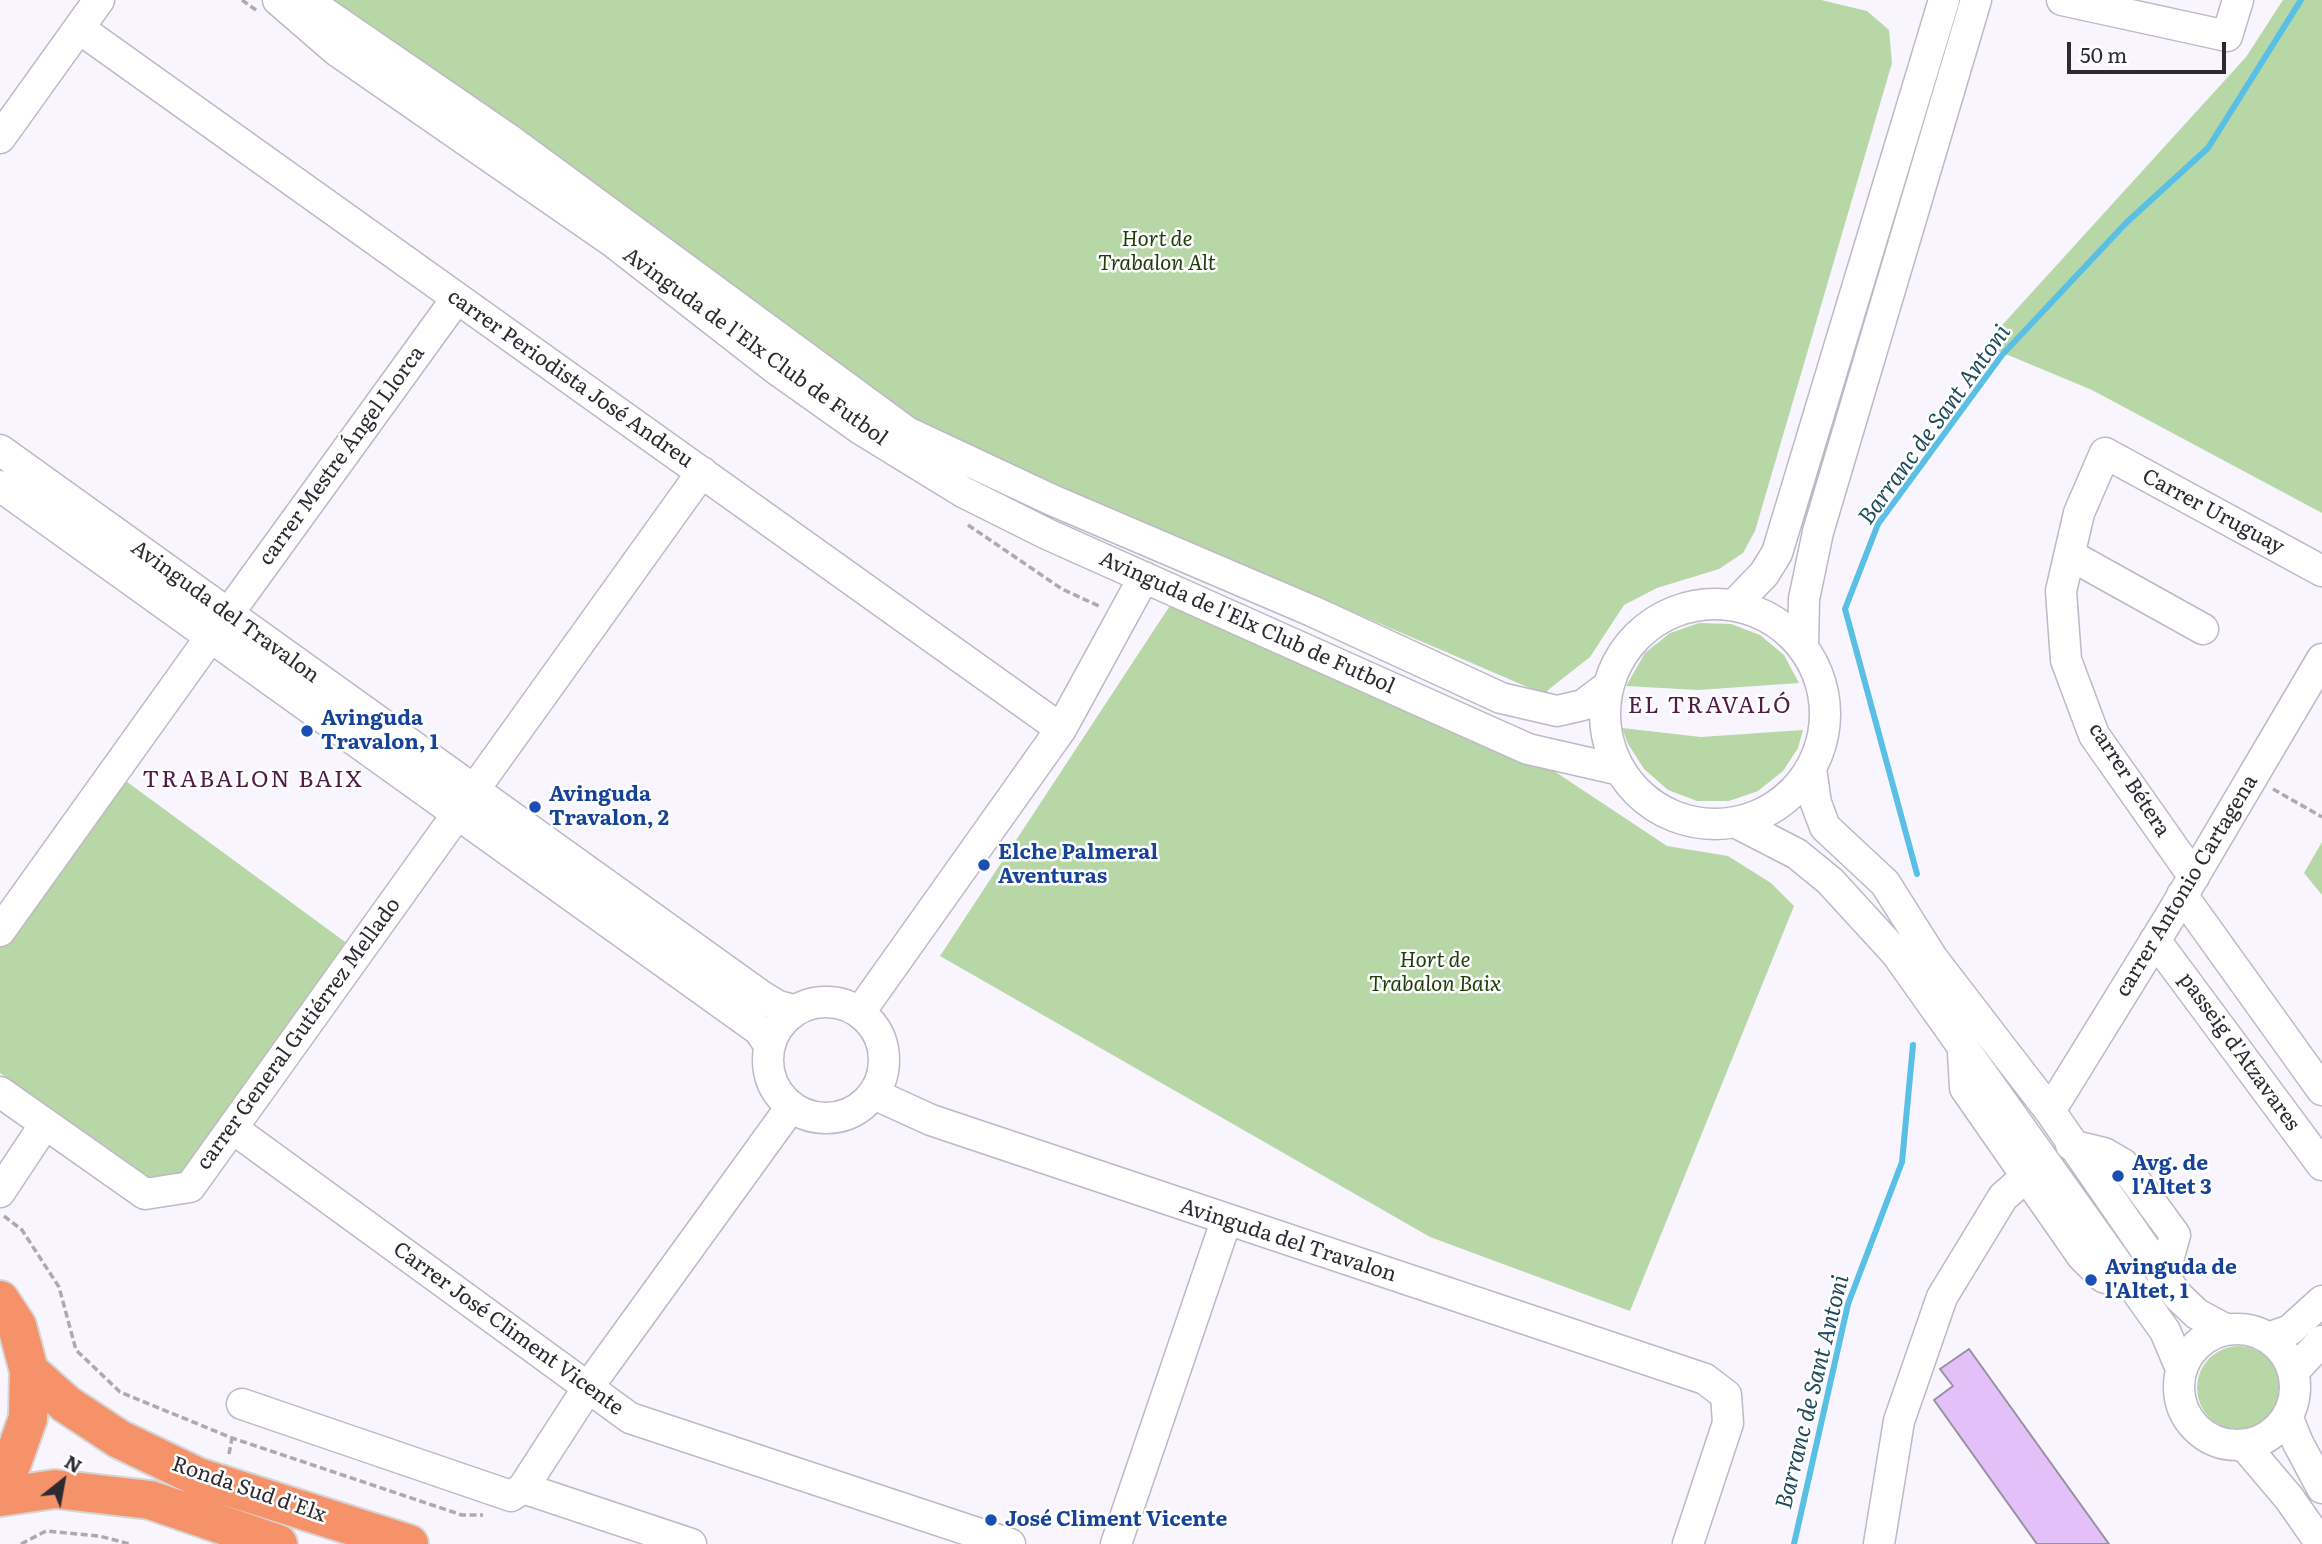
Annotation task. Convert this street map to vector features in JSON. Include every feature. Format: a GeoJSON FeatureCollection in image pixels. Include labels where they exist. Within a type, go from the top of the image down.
{"type":"FeatureCollection","features":[{"type":"Feature","properties":{"kind":"highway"},"geometry":{"type":"LineString","coordinates":[[0,1300],[18,1326],[30,1371],[28,1418],[12,1463],[0,1478]]}},
{"type":"Feature","properties":{"kind":"highway","name":"Ronda Sud d'Elx"},"geometry":{"type":"LineString","coordinates":[[30,1371],[65,1404],[119,1439],[198,1477],[409,1544]]}},
{"type":"Feature","properties":{"kind":"highway","name":"Ronda Sud d'Elx"},"geometry":{"type":"LineString","coordinates":[[0,1497],[55,1489],[150,1500],[278,1544]]}},
{"type":"Feature","properties":{"kind":"street"},"geometry":{"type":"LineString","coordinates":[[0,138],[99,0]]}},
{"type":"Feature","properties":{"kind":"street","name":"Avinguda de l'Elx Club de Futbol"},"geometry":{"type":"LineString","coordinates":[[278,0],[338,51],[613,242],[776,369],[862,430],[963,492],[1144,577],[1528,749],[1620,770]]}},
{"type":"Feature","properties":{"kind":"street","name":"Avinguda de l'Elx Club de Futbol"},"geometry":{"type":"LineString","coordinates":[[306,0],[510,140],[907,432],[1052,500],[1312,611],[1501,698],[1557,711],[1583,705],[1607,687]]}},
{"type":"Feature","properties":{"kind":"street"},"geometry":{"type":"LineString","coordinates":[[1803,648],[1804,599],[1818,532],[1976,0]]}},
{"type":"Feature","properties":{"kind":"street"},"geometry":{"type":"LineString","coordinates":[[2062,0],[2227,36],[2238,0]]}},
{"type":"Feature","properties":{"kind":"street"},"geometry":{"type":"LineString","coordinates":[[1734,604],[1764,574],[1777,553],[1934,9]]}},
{"type":"Feature","properties":{"kind":"street","name":"carrer Periodista José Andreu"},"geometry":{"type":"LineString","coordinates":[[80,29],[1061,729]]}},
{"type":"Feature","properties":{"kind":"street","name":"carrer Mestre Ángel Llorca"},"geometry":{"type":"LineString","coordinates":[[0,931],[457,298]]}},
{"type":"Feature","properties":{"kind":"street","name":"Avinguda del Travalon"},"geometry":{"type":"LineString","coordinates":[[0,450],[220,625],[466,802],[759,1030],[769,1045]]}},
{"type":"Feature","properties":{"kind":"street","name":"carrer Bétera"},"geometry":{"type":"LineString","coordinates":[[2105,453],[2079,513],[2061,591],[2066,660],[2094,735],[2188,886]]}},
{"type":"Feature","properties":{"kind":"street","name":"Carrer Uruguay"},"geometry":{"type":"LineString","coordinates":[[2105,453],[2322,571]]}},
{"type":"Feature","properties":{"kind":"street","name":"carrer General Gutiérrez Mellado"},"geometry":{"type":"LineString","coordinates":[[44,1124],[145,1194],[190,1187],[702,472]]}},
{"type":"Feature","properties":{"kind":"street","name":"Avinguda del Travalon"},"geometry":{"type":"LineString","coordinates":[[0,486],[220,625]]}},
{"type":"Feature","properties":{"kind":"street"},"geometry":{"type":"LineString","coordinates":[[2070,555],[2203,629]]}},
{"type":"Feature","properties":{"kind":"street"},"geometry":{"type":"LineString","coordinates":[[860,1012],[1061,729],[1144,577]]}},
{"type":"Feature","properties":{"kind":"street"},"geometry":{"type":"LineString","coordinates":[[1704,603],[1734,604],[1751,609],[1789,632],[1803,648],[1824,697],[1822,741],[1811,769],[1780,803],[1760,814],[1735,822],[1685,820],[1643,798],[1620,770],[1606,737],[1607,687],[1613,668],[1637,634],[1670,612],[1704,603]]}},
{"type":"Feature","properties":{"kind":"street","name":"carrer Antonio Cartagena"},"geometry":{"type":"LineString","coordinates":[[2050,1111],[2253,778],[2322,659]]}},
{"type":"Feature","properties":{"kind":"street"},"geometry":{"type":"LineString","coordinates":[[1811,769],[1816,803],[1825,827],[1885,883],[1933,959],[2050,1111],[2164,1278],[2197,1314],[2227,1329],[2248,1330],[2268,1338],[2283,1352],[2293,1372],[2294,1399],[2287,1416],[2268,1437],[2244,1445],[2214,1441],[2191,1424],[2179,1400],[2181,1369],[2193,1348],[2202,1340],[2227,1329]]}},
{"type":"Feature","properties":{"kind":"street","name":"Avinguda del Travalon"},"geometry":{"type":"LineString","coordinates":[[466,802],[760,995],[778,1006],[794,1010]]}},
{"type":"Feature","properties":{"kind":"street"},"geometry":{"type":"LineString","coordinates":[[1735,822],[1797,855],[1830,880],[1896,953],[1963,1050],[1965,1088],[2033,1165],[2082,1256],[2103,1277],[2132,1285],[2165,1331],[2181,1369]]}},
{"type":"Feature","properties":{"kind":"street"},"geometry":{"type":"LineString","coordinates":[[2188,886],[2231,964],[2322,1090]]}},
{"type":"Feature","properties":{"kind":"street","name":"passeig d'Atzavares"},"geometry":{"type":"LineString","coordinates":[[2155,940],[2322,1165]]}},
{"type":"Feature","properties":{"kind":"street"},"geometry":{"type":"LineString","coordinates":[[2194,990],[2214,968],[2231,964]]}},
{"type":"Feature","properties":{"kind":"street"},"geometry":{"type":"LineString","coordinates":[[831,1002],[860,1012],[874,1026],[882,1043],[884,1070],[874,1094],[856,1110],[836,1118],[812,1117],[791,1107],[776,1092],[769,1077],[769,1045],[781,1022],[794,1010],[812,1003],[831,1002]]}},
{"type":"Feature","properties":{"kind":"street"},"geometry":{"type":"LineString","coordinates":[[0,1092],[44,1124],[0,1192]]}},
{"type":"Feature","properties":{"kind":"street","name":"Avinguda del Travalon"},"geometry":{"type":"LineString","coordinates":[[874,1094],[931,1120],[1226,1221],[1705,1379],[1726,1395],[1728,1423],[1688,1544]]}},
{"type":"Feature","properties":{"kind":"street"},"geometry":{"type":"LineString","coordinates":[[243,1404],[511,1496],[523,1488],[589,1386],[791,1107]]}},
{"type":"Feature","properties":{"kind":"street","name":"Carrer José Climent Vicente"},"geometry":{"type":"LineString","coordinates":[[232,1128],[630,1418],[1010,1544]]}},
{"type":"Feature","properties":{"kind":"street"},"geometry":{"type":"LineString","coordinates":[[1879,1544],[1899,1421],[1942,1297],[2003,1198],[2033,1165]]}},
{"type":"Feature","properties":{"kind":"street"},"geometry":{"type":"LineString","coordinates":[[1116,1544],[1226,1221]]}},
{"type":"Feature","properties":{"kind":"street"},"geometry":{"type":"LineString","coordinates":[[2268,1338],[2290,1330],[2322,1301]]}},
{"type":"Feature","properties":{"kind":"street"},"geometry":{"type":"LineString","coordinates":[[2293,1372],[2322,1341]]}},
{"type":"Feature","properties":{"kind":"street"},"geometry":{"type":"LineString","coordinates":[[2287,1416],[2320,1483]]}},
{"type":"Feature","properties":{"kind":"street"},"geometry":{"type":"LineString","coordinates":[[2244,1445],[2289,1498],[2321,1544]]}},
{"type":"Feature","properties":{"kind":"street"},"geometry":{"type":"LineString","coordinates":[[523,1488],[691,1544]]}},
{"type":"Feature","properties":{"kind":"street"},"geometry":{"type":"LineString","coordinates":[[2289,1498],[2299,1544]]}},
{"type":"Feature","properties":{"kind":"path"},"geometry":{"type":"LineString","coordinates":[[2253,778],[2322,817]]}},
{"type":"Feature","properties":{"kind":"path"},"geometry":{"type":"LineString","coordinates":[[0,1213],[22,1230],[59,1287],[76,1350],[120,1392],[232,1438],[229,1454]]}},
{"type":"Feature","properties":{"kind":"path"},"geometry":{"type":"LineString","coordinates":[[21,1544],[46,1531],[99,1536],[130,1544]]}},
{"type":"Feature","properties":{"kind":"green space","name":"Hort de Trabalon Alt"},"geometry":{"type":"Polygon","coordinates":[[[325,0],[1821,0],[1867,11],[1889,30],[1892,63],[1755,531],[1743,553],[1719,569],[1657,588],[1624,605],[1590,657],[1548,690],[1546,695],[911,422],[325,0]]]}},
{"type":"Feature","properties":{"kind":"green space"},"geometry":{"type":"Polygon","coordinates":[[[2283,0],[2322,0],[2322,513],[2092,390],[1984,345],[2246,57],[2283,0]]]}},
{"type":"Feature","properties":{"kind":"green space","name":"Hort de Trabalon Baix"},"geometry":{"type":"Polygon","coordinates":[[[1175,598],[1551,769],[1667,846],[1728,856],[1771,883],[1794,906],[1630,1311],[1430,1237],[940,956],[1175,598]]]}},
{"type":"Feature","properties":{"kind":"green space"},"geometry":{"type":"Polygon","coordinates":[[[1699,623],[1731,624],[1760,635],[1784,655],[1799,683],[1698,690],[1626,686],[1645,653],[1670,633],[1699,623]]]}},
{"type":"Feature","properties":{"kind":"green space"},"geometry":{"type":"Polygon","coordinates":[[[1622,728],[1701,737],[1803,730],[1798,748],[1783,771],[1758,791],[1729,801],[1697,801],[1668,790],[1644,769],[1628,744],[1622,728]]]}},
{"type":"Feature","properties":{"kind":"green space"},"geometry":{"type":"Polygon","coordinates":[[[119,776],[352,947],[189,1172],[157,1180],[143,1175],[0,1073],[0,944],[119,776]]]}},
{"type":"Feature","properties":{"kind":"green space"},"geometry":{"type":"Polygon","coordinates":[[[2322,842],[2322,895],[2304,873],[2322,842]]]}},
{"type":"Feature","properties":{"kind":"green space"},"geometry":{"type":"Polygon","coordinates":[[[2239,1346],[2255,1349],[2269,1358],[2278,1372],[2281,1388],[2278,1404],[2269,1418],[2255,1427],[2239,1430],[2223,1427],[2209,1418],[2200,1404],[2197,1388],[2200,1372],[2209,1358],[2223,1349],[2239,1346]]]}},
{"type":"Feature","properties":{"kind":"building"},"geometry":{"type":"Polygon","coordinates":[[[1969,1349],[2109,1544],[2037,1544],[1934,1400],[1953,1386],[1940,1369],[1969,1349]]]}},
{"type":"Feature","properties":{"kind":"waterway","name":"Barranc de Sant Antoni"},"geometry":{"type":"LineString","coordinates":[[1917,874],[1845,609],[1878,524],[2002,355],[2126,223],[2208,148],[2301,0]]}},
{"type":"Feature","properties":{"kind":"waterway","name":"Barranc de Sant Antoni"},"geometry":{"type":"LineString","coordinates":[[1794,1544],[1848,1304],[1902,1162],[1913,1045]]}},
{"type":"Feature","properties":{"kind":"place","name":"Avinguda Travalon, 1"},"geometry":{"type":"Point","coordinates":[307,731]}},
{"type":"Feature","properties":{"kind":"place","name":"Avinguda Travalon, 2"},"geometry":{"type":"Point","coordinates":[535,807]}},
{"type":"Feature","properties":{"kind":"place","name":"Elche Palmeral Aventuras"},"geometry":{"type":"Point","coordinates":[984,865]}},
{"type":"Feature","properties":{"kind":"place","name":"Avg. de l'Altet 3"},"geometry":{"type":"Point","coordinates":[2118,1176]}},
{"type":"Feature","properties":{"kind":"place","name":"Avinguda de l'Altet, 1"},"geometry":{"type":"Point","coordinates":[2091,1280]}},
{"type":"Feature","properties":{"kind":"place","name":"José Climent Vicente"},"geometry":{"type":"Point","coordinates":[991,1520]}},
{"type":"Feature","properties":{"kind":"district","name":"EL TRAVALÓ"},"geometry":{"type":"Point","coordinates":[1710,706]}},
{"type":"Feature","properties":{"kind":"district","name":"TRABALON BAIX"},"geometry":{"type":"Point","coordinates":[253,780]}}]}
